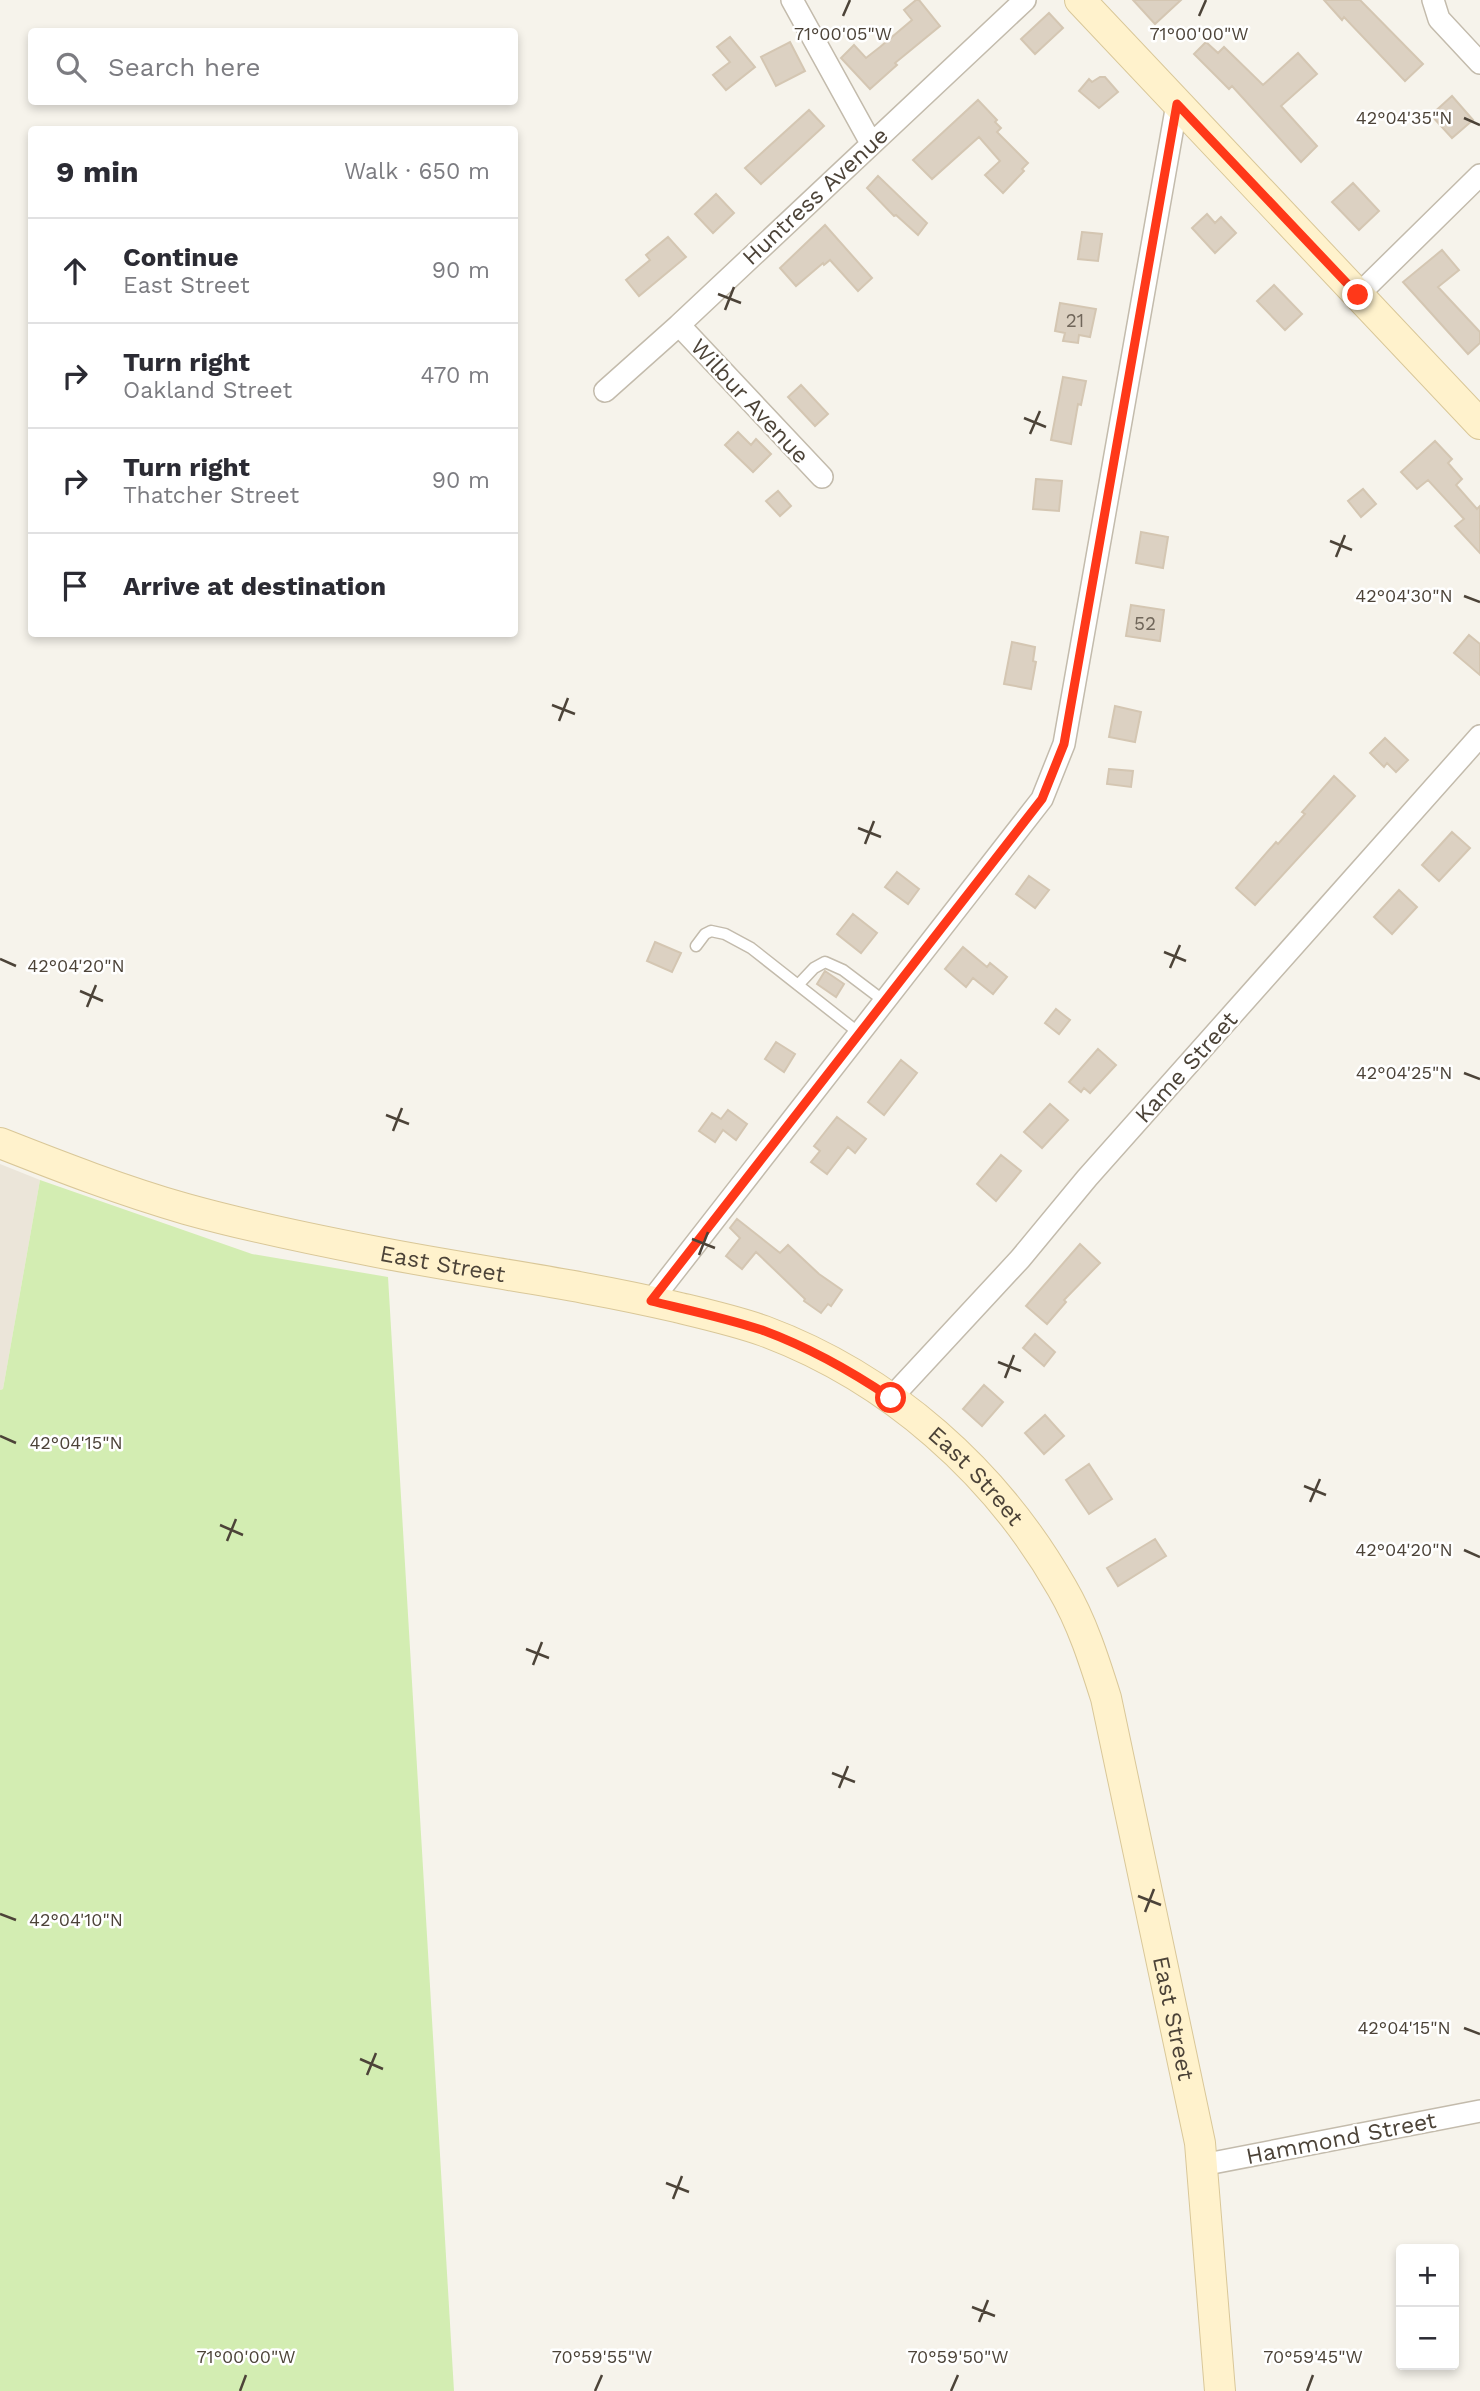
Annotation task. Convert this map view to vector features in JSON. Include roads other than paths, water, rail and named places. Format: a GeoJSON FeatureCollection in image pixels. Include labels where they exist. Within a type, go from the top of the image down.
{"type":"FeatureCollection","features":[{"type":"Feature","properties":{"kind":"street"},"geometry":{"type":"LineString","coordinates":[[792,0],[871,143]]}},
{"type":"Feature","properties":{"kind":"street","name":"Huntress Avenue"},"geometry":{"type":"LineString","coordinates":[[605,391],[679,325],[1024,0]]}},
{"type":"Feature","properties":{"kind":"street"},"geometry":{"type":"LineString","coordinates":[[1080,0],[1480,424]]}},
{"type":"Feature","properties":{"kind":"street"},"geometry":{"type":"LineString","coordinates":[[1433,0],[1439,19],[1480,63]]}},
{"type":"Feature","properties":{"kind":"street"},"geometry":{"type":"LineString","coordinates":[[651,1301],[1042,799],[1064,744],[1177,104]]}},
{"type":"Feature","properties":{"kind":"street"},"geometry":{"type":"LineString","coordinates":[[1358,295],[1480,175]]}},
{"type":"Feature","properties":{"kind":"street","name":"Wilbur Avenue"},"geometry":{"type":"LineString","coordinates":[[679,325],[822,477]]}},
{"type":"Feature","properties":{"kind":"street","name":"Kame Street"},"geometry":{"type":"LineString","coordinates":[[891,1398],[1020,1259],[1087,1178],[1480,736]]}},
{"type":"Feature","properties":{"kind":"street","name":"East Street"},"geometry":{"type":"LineString","coordinates":[[0,1143],[145,1196],[230,1220],[368,1251],[651,1301],[762,1330],[808,1349],[891,1398],[992,1487],[1018,1520],[1064,1590],[1088,1642],[1105,1698],[1196,2124],[1202,2165],[1220,2391]]}},
{"type":"Feature","properties":{"kind":"street","name":"Hammond Street"},"geometry":{"type":"LineString","coordinates":[[1202,2165],[1480,2111]]}},
{"type":"Feature","properties":{"kind":"lane"},"geometry":{"type":"LineString","coordinates":[[696,946],[705,934],[711,931],[725,934],[751,948],[859,1033]]}},
{"type":"Feature","properties":{"kind":"lane"},"geometry":{"type":"LineString","coordinates":[[798,985],[814,968],[825,962],[843,970],[884,1002]]}}]}
